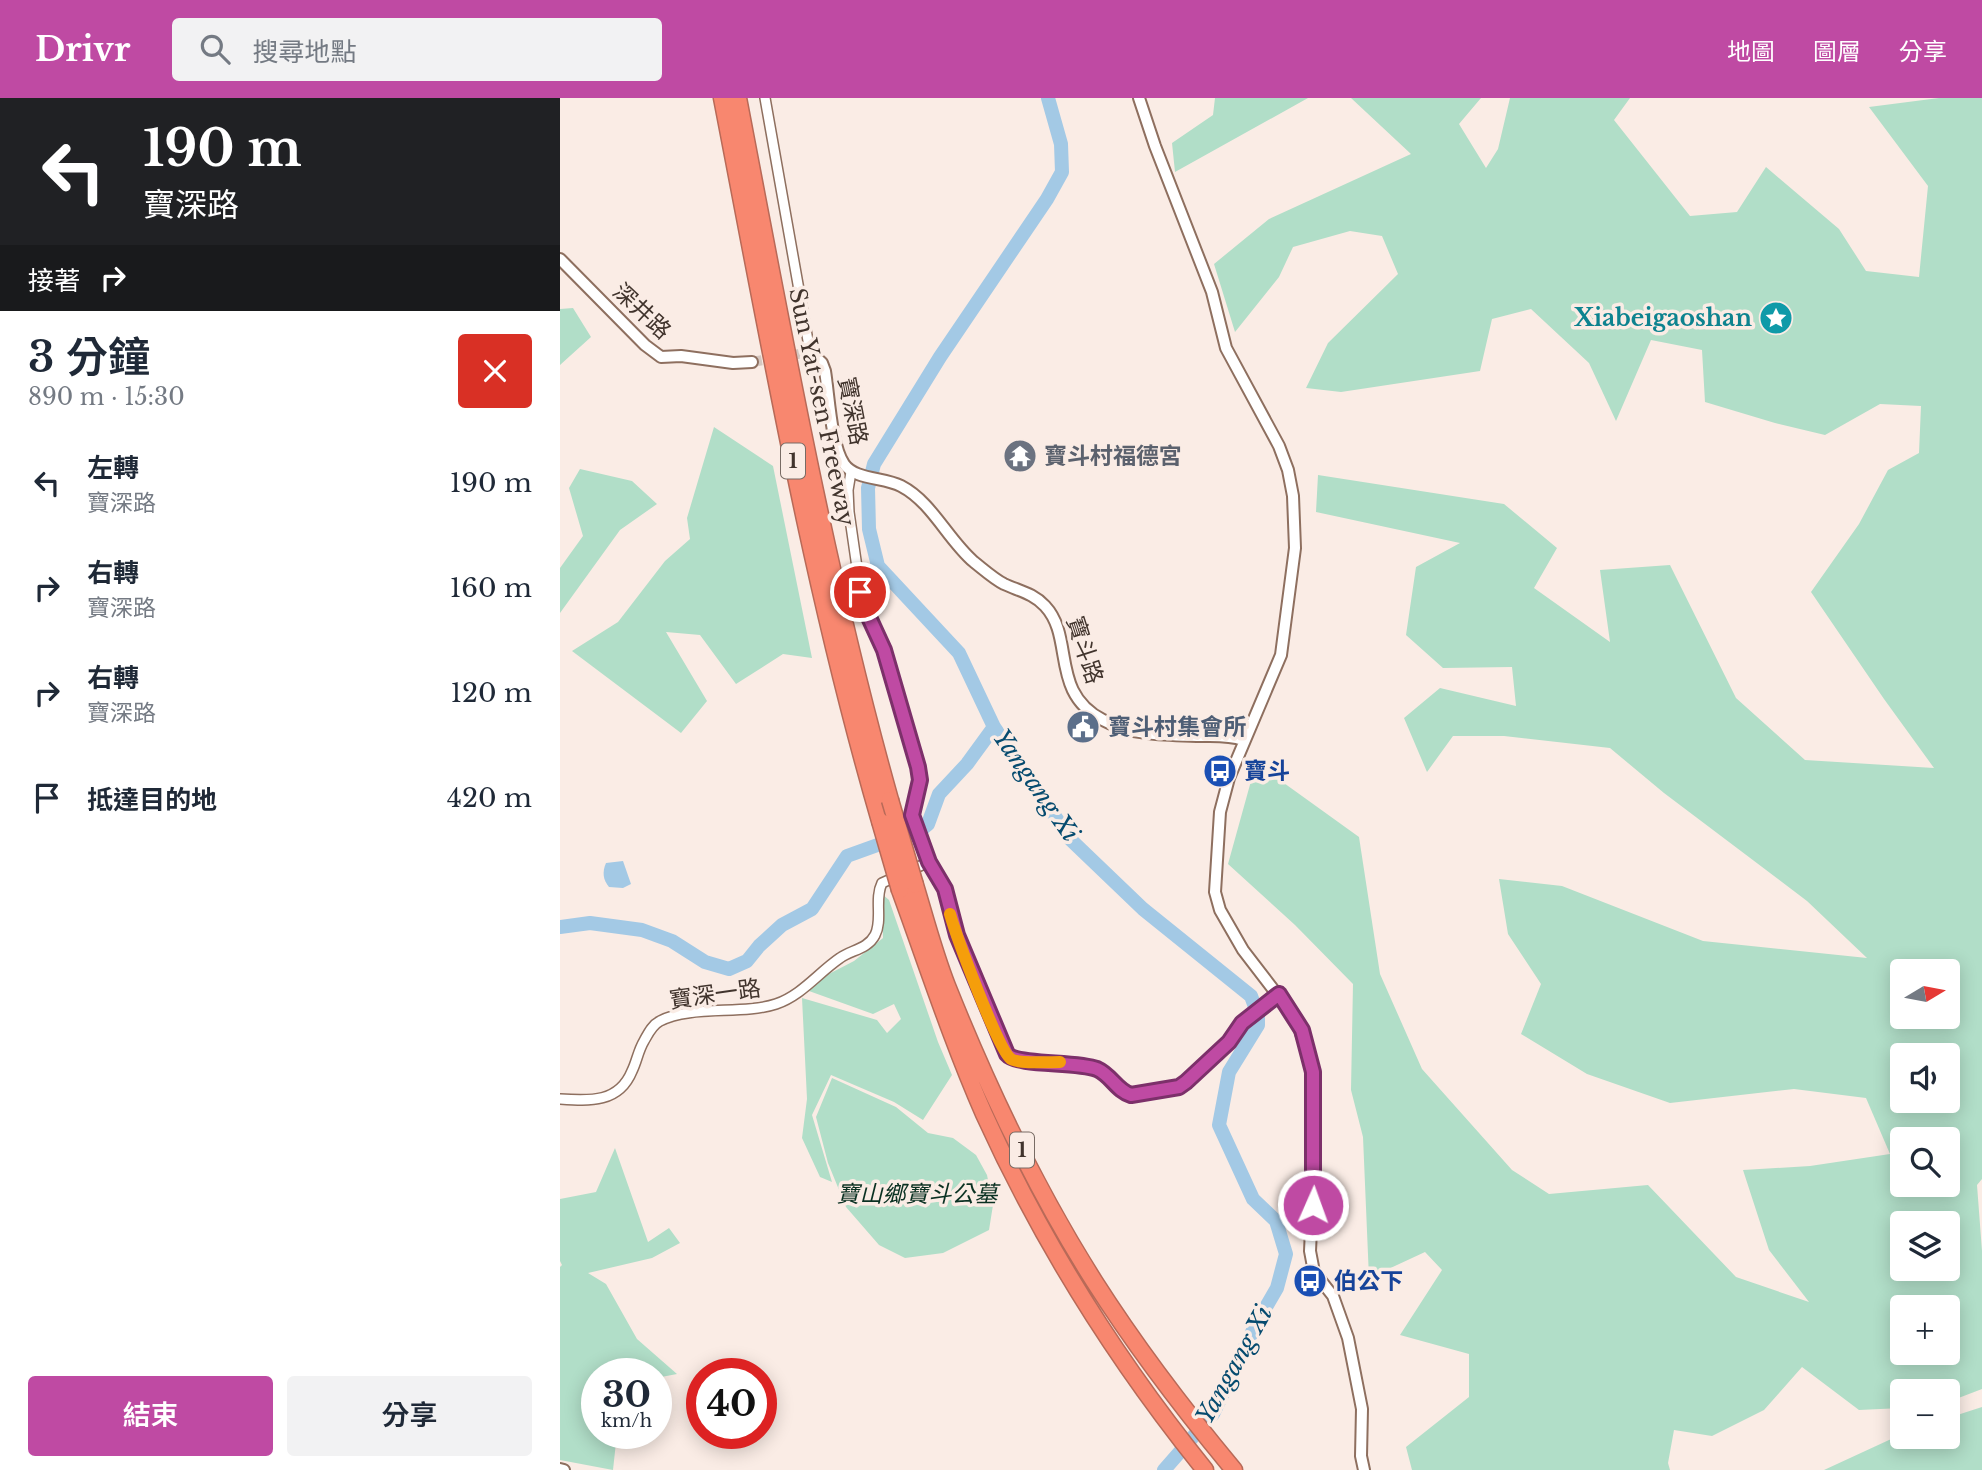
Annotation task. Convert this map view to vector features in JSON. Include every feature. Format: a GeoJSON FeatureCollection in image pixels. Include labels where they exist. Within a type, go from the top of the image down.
{"type":"FeatureCollection","features":[{"type":"Feature","properties":{"kind":"highway","name":"Sun Yat-sen Freeway"},"geometry":{"type":"LineString","coordinates":[[722,98],[804,516],[844,691],[880,821],[992,1090],[1034,1174],[1094,1281],[1174,1394],[1234,1470]]}},
{"type":"Feature","properties":{"kind":"highway","name":"Sun Yat-sen Freeway"},"geometry":{"type":"LineString","coordinates":[[738,98],[800,426],[859,686],[890,800],[907,887],[984,1112],[1027,1203],[1079,1294],[1155,1409],[1205,1470]]}},
{"type":"Feature","properties":{"kind":"street","name":"寶深路"},"geometry":{"type":"LineString","coordinates":[[765,98],[810,352],[822,363],[825,371],[838,453],[851,472],[848,490],[850,526],[862,602],[884,650],[920,780],[912,815],[929,862],[945,889],[957,935],[1001,1043],[1010,1058],[1016,1061],[1076,1064],[1094,1068],[1112,1079],[1123,1093],[1147,1093],[1179,1087],[1186,1082],[1229,1042],[1242,1023],[1279,994]]}},
{"type":"Feature","properties":{"kind":"street"},"geometry":{"type":"LineString","coordinates":[[1139,98],[1212,292],[1226,348],[1279,446],[1288,470],[1293,496],[1295,548],[1281,655],[1229,778],[1220,812],[1215,892],[1220,910],[1243,950],[1279,994],[1302,1030],[1313,1072],[1314,1190],[1311,1266],[1333,1296],[1348,1338],[1362,1409],[1364,1470]]}},
{"type":"Feature","properties":{"kind":"street","name":"深井路"},"geometry":{"type":"LineString","coordinates":[[560,259],[636,337],[661,357],[752,362]]}},
{"type":"Feature","properties":{"kind":"street","name":"寶斗路"},"geometry":{"type":"LineString","coordinates":[[851,472],[885,479],[911,492],[972,560],[1000,582],[1034,596],[1047,608],[1056,625],[1070,683],[1077,698],[1094,715],[1140,732],[1222,736],[1243,740]]}},
{"type":"Feature","properties":{"kind":"street","name":"寶深一路"},"geometry":{"type":"LineString","coordinates":[[560,1098],[599,1100],[615,1093],[626,1083],[640,1048],[650,1030],[660,1021],[702,1012],[757,1009],[778,1004],[795,994],[840,957],[860,949],[874,937],[881,883],[929,862]]}},
{"type":"Feature","properties":{"kind":"green space"},"geometry":{"type":"Polygon","coordinates":[[[1215,98],[1308,98],[1175,172],[1172,143],[1213,115],[1215,98]]]}},
{"type":"Feature","properties":{"kind":"green space"},"geometry":{"type":"Polygon","coordinates":[[[1351,98],[1481,98],[1459,124],[1486,168],[1498,149],[1510,98],[1630,98],[1614,120],[1690,216],[1737,212],[1766,167],[1839,229],[1866,271],[1919,277],[1928,186],[1869,107],[1939,98],[1982,98],[1982,1179],[1977,1185],[1982,1251],[1982,1389],[1960,1397],[1960,1379],[1890,1379],[1890,1409],[1859,1410],[1802,1367],[1764,1410],[1712,1436],[1674,1430],[1668,1463],[1670,1470],[1412,1470],[1406,1447],[1469,1397],[1469,1354],[1400,1335],[1442,1270],[1425,1252],[1369,1278],[1363,1137],[1351,1090],[1353,984],[1295,925],[1228,864],[1256,763],[1359,837],[1380,974],[1422,1069],[1512,1170],[1549,1194],[1648,1185],[1736,1277],[1809,1302],[1769,1250],[1743,1170],[1810,1166],[1890,1154],[1866,1098],[1794,1089],[1670,1103],[1587,1074],[1521,1034],[1541,984],[1508,934],[1499,879],[1562,886],[1703,941],[1867,958],[1807,901],[1664,793],[1610,748],[1504,736],[1453,736],[1427,772],[1404,718],[1440,688],[1516,706],[1512,667],[1443,668],[1406,635],[1416,567],[1460,543],[1316,512],[1318,475],[1504,504],[1557,548],[1534,588],[1610,642],[1600,570],[1670,565],[1736,698],[1805,760],[1934,768],[1811,592],[1859,524],[1888,470],[1919,453],[1921,406],[1880,404],[1825,435],[1775,423],[1705,402],[1702,350],[1651,340],[1616,421],[1589,363],[1531,309],[1492,319],[1480,371],[1341,392],[1306,388],[1328,343],[1398,274],[1382,236],[1350,231],[1293,247],[1279,277],[1235,332],[1214,264],[1269,219],[1411,154],[1351,98]]]}},
{"type":"Feature","properties":{"kind":"green space"},"geometry":{"type":"Polygon","coordinates":[[[573,308],[591,337],[560,365],[560,309],[573,308]]]}},
{"type":"Feature","properties":{"kind":"green space"},"geometry":{"type":"Polygon","coordinates":[[[714,427],[773,466],[812,658],[783,654],[736,684],[700,635],[666,632],[707,701],[681,733],[572,651],[618,622],[665,561],[690,539],[687,518],[714,427]]]}},
{"type":"Feature","properties":{"kind":"green space"},"geometry":{"type":"Polygon","coordinates":[[[580,469],[632,481],[657,504],[620,530],[560,613],[560,568],[583,536],[569,488],[580,469]]]}},
{"type":"Feature","properties":{"kind":"green space"},"geometry":{"type":"Polygon","coordinates":[[[882,894],[889,900],[952,1075],[923,1120],[894,1102],[831,1075],[812,1115],[832,1182],[820,1177],[802,1138],[807,1099],[802,998],[877,1020],[887,1033],[901,1019],[894,1004],[873,1014],[809,991],[825,976],[854,961],[883,938],[882,894]]]}},
{"type":"Feature","properties":{"kind":"green space","name":"寶山鄉寶斗公墓"},"geometry":{"type":"Polygon","coordinates":[[[832,1078],[896,1107],[928,1133],[953,1138],[976,1155],[987,1175],[993,1205],[989,1230],[943,1253],[905,1258],[879,1245],[846,1207],[828,1163],[816,1117],[832,1078]]]}},
{"type":"Feature","properties":{"kind":"green space"},"geometry":{"type":"Polygon","coordinates":[[[615,1148],[648,1242],[669,1228],[680,1243],[652,1258],[588,1273],[606,1284],[637,1339],[659,1358],[581,1358],[581,1449],[615,1449],[613,1470],[560,1460],[560,1199],[596,1192],[615,1148]]]}},
{"type":"Feature","properties":{"kind":"green space"},"geometry":{"type":"Polygon","coordinates":[[[1982,1407],[1982,1470],[1824,1470],[1890,1440],[1890,1449],[1960,1449],[1960,1414],[1982,1407]]]}},
{"type":"Feature","properties":{"kind":"water"},"geometry":{"type":"Polygon","coordinates":[[[623,861],[631,884],[623,888],[609,887],[604,876],[606,863],[623,861]]]}},
{"type":"Feature","properties":{"kind":"waterway","name":"Yangang Xi"},"geometry":{"type":"LineString","coordinates":[[1048,98],[1061,144],[1062,172],[1047,199],[940,357],[874,464],[868,488],[869,529],[878,566],[959,653],[994,727],[1071,840],[1143,909],[1251,996],[1258,1015],[1258,1025],[1229,1072],[1219,1125],[1253,1199],[1276,1221],[1286,1254],[1277,1288],[1255,1326],[1213,1414],[1164,1470]]}},
{"type":"Feature","properties":{"kind":"waterway"},"geometry":{"type":"LineString","coordinates":[[560,927],[590,923],[642,930],[672,941],[705,962],[729,969],[747,961],[782,925],[812,909],[847,856],[922,829],[928,824],[939,794],[967,764],[994,727]]}},
{"type":"Feature","properties":{"kind":"tunnel"},"geometry":{"type":"LineString","coordinates":[[752,362],[810,352]]}},
{"type":"Feature","properties":{"kind":"slow traffic"},"geometry":{"type":"LineString","coordinates":[[950,914],[986,1009],[1007,1054],[1016,1061],[1060,1062]]}},
{"type":"Feature","properties":{"kind":"place","name":"Xiabeigaoshan"},"geometry":{"type":"Point","coordinates":[1776,318]}},
{"type":"Feature","properties":{"kind":"place","name":"寶斗村福德宮"},"geometry":{"type":"Point","coordinates":[1020,456]}},
{"type":"Feature","properties":{"kind":"place","name":"寶斗村集會所"},"geometry":{"type":"Point","coordinates":[1083,727]}},
{"type":"Feature","properties":{"kind":"place","name":"寶斗"},"geometry":{"type":"Point","coordinates":[1220,771]}},
{"type":"Feature","properties":{"kind":"place","name":"伯公下"},"geometry":{"type":"Point","coordinates":[1310,1281]}},
{"type":"Feature","properties":{"kind":"route"},"geometry":{"type":"LineString","coordinates":[[860,592],[884,650],[918,767],[918,796],[912,815],[929,862],[945,889],[957,935],[1007,1054],[1016,1061],[1076,1064],[1094,1068],[1104,1072],[1123,1093],[1131,1095],[1179,1087],[1229,1042],[1242,1023],[1279,994],[1302,1030],[1313,1072],[1313,1205]]}}]}
